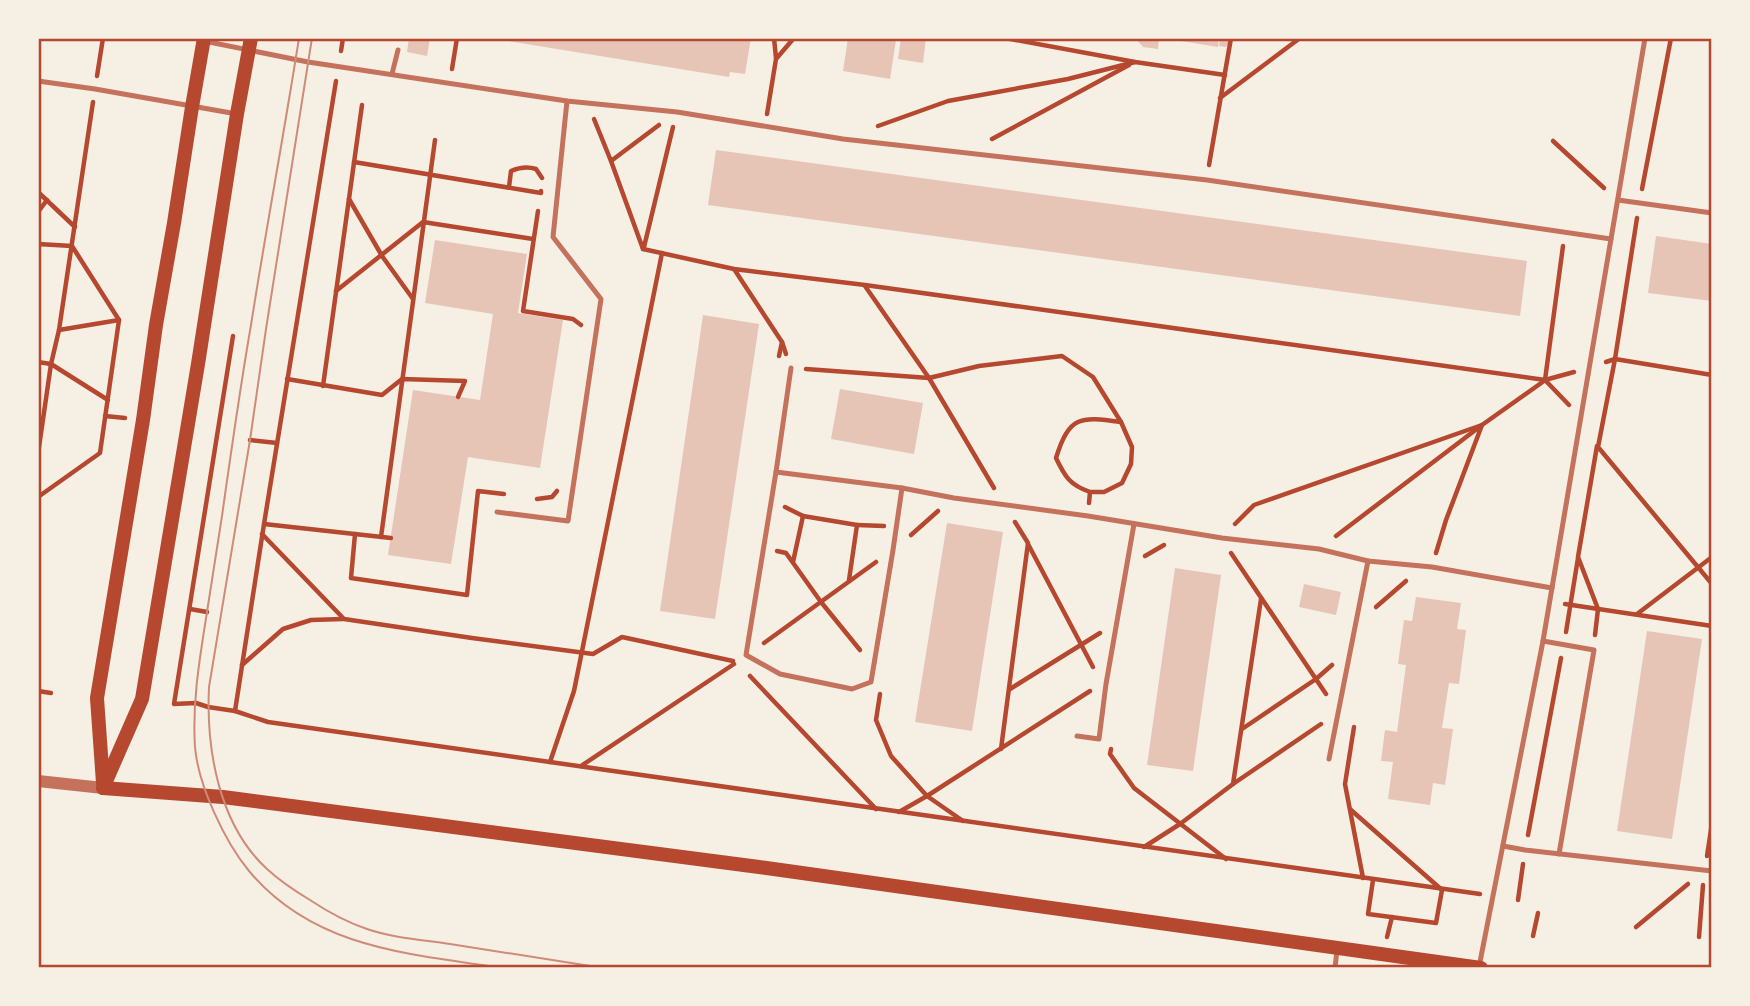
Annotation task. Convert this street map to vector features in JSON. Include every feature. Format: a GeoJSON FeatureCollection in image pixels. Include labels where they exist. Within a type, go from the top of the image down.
{"type":"FeatureCollection","features":[{"type":"Feature","properties":{"kind":"main road"},"geometry":{"type":"LineString","coordinates":[[103,788],[97,698],[204,40]]}},
{"type":"Feature","properties":{"kind":"main road"},"geometry":{"type":"LineString","coordinates":[[103,788],[142,699],[250,44]]}},
{"type":"Feature","properties":{"kind":"main road"},"geometry":{"type":"LineString","coordinates":[[103,788],[206,795],[759,867],[1480,967]]}},
{"type":"Feature","properties":{"kind":"street"},"geometry":{"type":"LineString","coordinates":[[38,781],[103,788]]}},
{"type":"Feature","properties":{"kind":"lane"},"geometry":{"type":"LineString","coordinates":[[1480,967],[1543,641],[1645,38]]}},
{"type":"Feature","properties":{"kind":"lane"},"geometry":{"type":"LineString","coordinates":[[204,40],[250,44],[338,66],[567,101],[677,112],[844,139],[1207,180],[1611,239]]}},
{"type":"Feature","properties":{"kind":"lane"},"geometry":{"type":"LineString","coordinates":[[392,74],[398,50]]}},
{"type":"Feature","properties":{"kind":"lane"},"geometry":{"type":"LineString","coordinates":[[38,81],[237,114]]}},
{"type":"Feature","properties":{"kind":"lane"},"geometry":{"type":"LineString","coordinates":[[497,512],[568,521],[601,299],[553,237],[567,101]]}},
{"type":"Feature","properties":{"kind":"lane"},"geometry":{"type":"LineString","coordinates":[[1618,200],[1712,213]]}},
{"type":"Feature","properties":{"kind":"lane"},"geometry":{"type":"LineString","coordinates":[[791,368],[746,656],[780,674],[852,689],[871,682],[902,488]]}},
{"type":"Feature","properties":{"kind":"lane"},"geometry":{"type":"LineString","coordinates":[[776,472],[902,488],[1222,538],[1319,549],[1368,561],[1432,567],[1552,588]]}},
{"type":"Feature","properties":{"kind":"lane"},"geometry":{"type":"LineString","coordinates":[[1077,736],[1099,739],[1104,683],[1134,524]]}},
{"type":"Feature","properties":{"kind":"lane"},"geometry":{"type":"LineString","coordinates":[[1329,760],[1368,561]]}},
{"type":"Feature","properties":{"kind":"lane"},"geometry":{"type":"LineString","coordinates":[[1543,641],[1594,650],[1559,854]]}},
{"type":"Feature","properties":{"kind":"lane"},"geometry":{"type":"LineString","coordinates":[[1503,846],[1708,871]]}},
{"type":"Feature","properties":{"kind":"lane"},"geometry":{"type":"LineString","coordinates":[[1335,968],[1337,948]]}},
{"type":"Feature","properties":{"kind":"path"},"geometry":{"type":"LineString","coordinates":[[38,454],[103,38]]}},
{"type":"Feature","properties":{"kind":"path"},"geometry":{"type":"LineString","coordinates":[[236,711],[262,534],[343,38]]}},
{"type":"Feature","properties":{"kind":"path"},"geometry":{"type":"LineString","coordinates":[[450,83],[457,38]]}},
{"type":"Feature","properties":{"kind":"path"},"geometry":{"type":"LineString","coordinates":[[770,97],[776,58],[774,38]]}},
{"type":"Feature","properties":{"kind":"path"},"geometry":{"type":"LineString","coordinates":[[776,58],[794,38]]}},
{"type":"Feature","properties":{"kind":"path"},"geometry":{"type":"LineString","coordinates":[[1005,38],[1135,62],[1225,75]]}},
{"type":"Feature","properties":{"kind":"path"},"geometry":{"type":"LineString","coordinates":[[1207,180],[1231,38]]}},
{"type":"Feature","properties":{"kind":"path"},"geometry":{"type":"LineString","coordinates":[[1220,98],[1300,38]]}},
{"type":"Feature","properties":{"kind":"path"},"geometry":{"type":"LineString","coordinates":[[1671,38],[1639,203],[1615,359],[1598,447],[1712,584]]}},
{"type":"Feature","properties":{"kind":"path"},"geometry":{"type":"LineString","coordinates":[[844,139],[948,101],[1068,79],[1135,62]]}},
{"type":"Feature","properties":{"kind":"path"},"geometry":{"type":"LineString","coordinates":[[967,153],[1135,62]]}},
{"type":"Feature","properties":{"kind":"path"},"geometry":{"type":"LineString","coordinates":[[589,103],[643,249]]}},
{"type":"Feature","properties":{"kind":"path"},"geometry":{"type":"LineString","coordinates":[[323,386],[362,105]]}},
{"type":"Feature","properties":{"kind":"path"},"geometry":{"type":"LineString","coordinates":[[611,160],[677,112]]}},
{"type":"Feature","properties":{"kind":"path"},"geometry":{"type":"LineString","coordinates":[[643,249],[677,112]]}},
{"type":"Feature","properties":{"kind":"path"},"geometry":{"type":"LineString","coordinates":[[381,537],[435,140]]}},
{"type":"Feature","properties":{"kind":"path"},"geometry":{"type":"LineString","coordinates":[[1553,141],[1618,200]]}},
{"type":"Feature","properties":{"kind":"path"},"geometry":{"type":"LineString","coordinates":[[354,162],[541,193]]}},
{"type":"Feature","properties":{"kind":"path"},"geometry":{"type":"LineString","coordinates":[[509,187],[511,171],[519,167],[536,169],[543,177],[523,311],[573,319],[580,324],[585,335]]}},
{"type":"Feature","properties":{"kind":"path"},"geometry":{"type":"LineString","coordinates":[[38,192],[75,227]]}},
{"type":"Feature","properties":{"kind":"path"},"geometry":{"type":"LineString","coordinates":[[348,198],[382,256],[413,299]]}},
{"type":"Feature","properties":{"kind":"path"},"geometry":{"type":"LineString","coordinates":[[38,212],[47,200]]}},
{"type":"Feature","properties":{"kind":"path"},"geometry":{"type":"LineString","coordinates":[[335,292],[423,222],[533,239]]}},
{"type":"Feature","properties":{"kind":"path"},"geometry":{"type":"LineString","coordinates":[[38,244],[72,246]]}},
{"type":"Feature","properties":{"kind":"path"},"geometry":{"type":"LineString","coordinates":[[38,497],[100,453],[119,320],[72,246]]}},
{"type":"Feature","properties":{"kind":"path"},"geometry":{"type":"LineString","coordinates":[[643,249],[734,270],[865,285],[1545,380]]}},
{"type":"Feature","properties":{"kind":"path"},"geometry":{"type":"LineString","coordinates":[[550,762],[574,691],[662,253]]}},
{"type":"Feature","properties":{"kind":"path"},"geometry":{"type":"LineString","coordinates":[[734,270],[782,342],[791,368],[929,378],[979,366],[1062,356],[1094,377],[1121,422],[1132,447],[1131,464],[1122,483],[1104,492],[1090,492],[1078,488],[1065,477],[1056,458],[1071,427],[1082,419],[1121,422]]}},
{"type":"Feature","properties":{"kind":"path"},"geometry":{"type":"LineString","coordinates":[[865,285],[929,378],[1028,543],[1104,683],[898,812]]}},
{"type":"Feature","properties":{"kind":"path"},"geometry":{"type":"LineString","coordinates":[[59,330],[119,320]]}},
{"type":"Feature","properties":{"kind":"path"},"geometry":{"type":"LineString","coordinates":[[233,336],[174,704],[196,703],[236,711],[268,722],[1493,896]]}},
{"type":"Feature","properties":{"kind":"path"},"geometry":{"type":"LineString","coordinates":[[778,369],[782,342]]}},
{"type":"Feature","properties":{"kind":"path"},"geometry":{"type":"LineString","coordinates":[[1319,549],[1545,380],[1615,359],[1712,375]]}},
{"type":"Feature","properties":{"kind":"path"},"geometry":{"type":"LineString","coordinates":[[38,362],[51,364],[108,400]]}},
{"type":"Feature","properties":{"kind":"path"},"geometry":{"type":"LineString","coordinates":[[287,379],[382,396],[402,379],[465,382],[458,397]]}},
{"type":"Feature","properties":{"kind":"path"},"geometry":{"type":"LineString","coordinates":[[1363,878],[1345,784],[1355,716],[1338,712],[1222,538],[1254,505],[1482,425]]}},
{"type":"Feature","properties":{"kind":"path"},"geometry":{"type":"LineString","coordinates":[[1432,567],[1446,520],[1482,425]]}},
{"type":"Feature","properties":{"kind":"path"},"geometry":{"type":"LineString","coordinates":[[250,440],[277,443]]}},
{"type":"Feature","properties":{"kind":"path"},"geometry":{"type":"LineString","coordinates":[[528,498],[541,500],[552,497],[561,485]]}},
{"type":"Feature","properties":{"kind":"path"},"geometry":{"type":"LineString","coordinates":[[355,534],[351,578],[467,595],[478,491],[516,496]]}},
{"type":"Feature","properties":{"kind":"path"},"geometry":{"type":"LineString","coordinates":[[1088,516],[1090,492]]}},
{"type":"Feature","properties":{"kind":"path"},"geometry":{"type":"LineString","coordinates":[[906,531],[905,541],[954,498]]}},
{"type":"Feature","properties":{"kind":"path"},"geometry":{"type":"LineString","coordinates":[[931,510],[939,511]]}},
{"type":"Feature","properties":{"kind":"path"},"geometry":{"type":"LineString","coordinates":[[793,563],[803,516],[857,524],[849,580]]}},
{"type":"Feature","properties":{"kind":"path"},"geometry":{"type":"LineString","coordinates":[[1014,521],[1027,523]]}},
{"type":"Feature","properties":{"kind":"path"},"geometry":{"type":"LineString","coordinates":[[264,524],[391,538]]}},
{"type":"Feature","properties":{"kind":"path"},"geometry":{"type":"LineString","coordinates":[[262,534],[344,619]]}},
{"type":"Feature","properties":{"kind":"path"},"geometry":{"type":"LineString","coordinates":[[1131,541],[1159,547]]}},
{"type":"Feature","properties":{"kind":"path"},"geometry":{"type":"LineString","coordinates":[[1001,749],[1028,543]]}},
{"type":"Feature","properties":{"kind":"path"},"geometry":{"type":"LineString","coordinates":[[1142,558],[1168,543]]}},
{"type":"Feature","properties":{"kind":"path"},"geometry":{"type":"LineString","coordinates":[[764,548],[786,553],[821,602],[873,665],[883,672],[876,720],[891,756],[927,796],[963,821]]}},
{"type":"Feature","properties":{"kind":"path"},"geometry":{"type":"LineString","coordinates":[[581,767],[746,656],[893,550]]}},
{"type":"Feature","properties":{"kind":"path"},"geometry":{"type":"LineString","coordinates":[[1231,552],[1243,554]]}},
{"type":"Feature","properties":{"kind":"path"},"geometry":{"type":"LineString","coordinates":[[1518,900],[1578,557]]}},
{"type":"Feature","properties":{"kind":"path"},"geometry":{"type":"LineString","coordinates":[[1636,615],[1712,557]]}},
{"type":"Feature","properties":{"kind":"path"},"geometry":{"type":"LineString","coordinates":[[1371,603],[1370,612],[1409,579],[1396,578]]}},
{"type":"Feature","properties":{"kind":"path"},"geometry":{"type":"LineString","coordinates":[[1233,784],[1261,598]]}},
{"type":"Feature","properties":{"kind":"path"},"geometry":{"type":"LineString","coordinates":[[1549,602],[1712,626]]}},
{"type":"Feature","properties":{"kind":"path"},"geometry":{"type":"LineString","coordinates":[[190,609],[207,612]]}},
{"type":"Feature","properties":{"kind":"path"},"geometry":{"type":"LineString","coordinates":[[242,665],[283,629],[311,620],[344,619],[593,654],[622,636],[736,662],[876,809]]}},
{"type":"Feature","properties":{"kind":"path"},"geometry":{"type":"LineString","coordinates":[[1009,690],[1117,623]]}},
{"type":"Feature","properties":{"kind":"path"},"geometry":{"type":"LineString","coordinates":[[736,662],[737,650]]}},
{"type":"Feature","properties":{"kind":"path"},"geometry":{"type":"LineString","coordinates":[[1241,729],[1316,679],[1340,658],[1349,659]]}},
{"type":"Feature","properties":{"kind":"path"},"geometry":{"type":"LineString","coordinates":[[38,691],[51,693]]}},
{"type":"Feature","properties":{"kind":"path"},"geometry":{"type":"LineString","coordinates":[[1143,847],[1180,824],[1338,712]]}},
{"type":"Feature","properties":{"kind":"path"},"geometry":{"type":"LineString","coordinates":[[1112,740],[1110,754],[1134,788],[1227,859]]}},
{"type":"Feature","properties":{"kind":"path"},"geometry":{"type":"LineString","coordinates":[[1350,809],[1442,890]]}},
{"type":"Feature","properties":{"kind":"path"},"geometry":{"type":"LineString","coordinates":[[1636,927],[1708,871]]}},
{"type":"Feature","properties":{"kind":"path"},"geometry":{"type":"LineString","coordinates":[[1373,880],[1368,915],[1436,923],[1442,890]]}},
{"type":"Feature","properties":{"kind":"path"},"geometry":{"type":"LineString","coordinates":[[1533,936],[1538,913]]}},
{"type":"Feature","properties":{"kind":"building"},"geometry":{"type":"Polygon","coordinates":[[[409,38],[430,38],[427,56],[407,52],[409,38]]]}},
{"type":"Feature","properties":{"kind":"building"},"geometry":{"type":"Polygon","coordinates":[[[502,38],[751,38],[745,74],[730,72],[729,77],[502,38]]]}},
{"type":"Feature","properties":{"kind":"building"},"geometry":{"type":"Polygon","coordinates":[[[848,38],[896,40],[890,79],[843,71],[848,38]]]}},
{"type":"Feature","properties":{"kind":"building"},"geometry":{"type":"Polygon","coordinates":[[[901,38],[926,38],[923,63],[898,59],[901,38]]]}},
{"type":"Feature","properties":{"kind":"building"},"geometry":{"type":"Polygon","coordinates":[[[1135,38],[1159,38],[1158,49],[1143,47],[1135,38]]]}},
{"type":"Feature","properties":{"kind":"building"},"geometry":{"type":"Polygon","coordinates":[[[1175,38],[1219,38],[1218,47],[1175,38]]]}},
{"type":"Feature","properties":{"kind":"building"},"geometry":{"type":"Polygon","coordinates":[[[1220,38],[1229,38],[1226,47],[1219,46],[1220,38]]]}},
{"type":"Feature","properties":{"kind":"building"},"geometry":{"type":"Polygon","coordinates":[[[716,150],[1527,261],[1520,316],[708,205],[716,150]]]}},
{"type":"Feature","properties":{"kind":"building"},"geometry":{"type":"Polygon","coordinates":[[[1656,236],[1712,244],[1712,301],[1648,293],[1656,236]]]}},
{"type":"Feature","properties":{"kind":"building"},"geometry":{"type":"Polygon","coordinates":[[[435,240],[527,254],[518,313],[563,320],[540,468],[468,457],[451,564],[388,555],[413,390],[480,400],[493,314],[425,303],[435,240]]]}},
{"type":"Feature","properties":{"kind":"building"},"geometry":{"type":"Polygon","coordinates":[[[703,315],[759,324],[715,619],[660,611],[703,315]]]}},
{"type":"Feature","properties":{"kind":"building"},"geometry":{"type":"Polygon","coordinates":[[[840,389],[923,403],[914,454],[831,439],[840,389]]]}},
{"type":"Feature","properties":{"kind":"building"},"geometry":{"type":"Polygon","coordinates":[[[947,523],[1003,532],[972,731],[915,722],[947,523]]]}},
{"type":"Feature","properties":{"kind":"building"},"geometry":{"type":"Polygon","coordinates":[[[1175,568],[1221,575],[1193,771],[1147,765],[1175,568]]]}},
{"type":"Feature","properties":{"kind":"building"},"geometry":{"type":"Polygon","coordinates":[[[1304,584],[1341,592],[1336,615],[1299,607],[1304,584]]]}},
{"type":"Feature","properties":{"kind":"building"},"geometry":{"type":"Polygon","coordinates":[[[1416,597],[1461,603],[1457,629],[1466,630],[1459,684],[1449,683],[1442,728],[1453,729],[1445,785],[1433,783],[1430,805],[1388,799],[1393,762],[1381,761],[1385,730],[1397,732],[1406,665],[1398,664],[1404,620],[1412,621],[1416,597]]]}},
{"type":"Feature","properties":{"kind":"building"},"geometry":{"type":"Polygon","coordinates":[[[1647,631],[1702,639],[1672,839],[1617,831],[1647,631]]]}},
{"type":"Feature","properties":{"kind":"tram line"},"geometry":{"type":"LineString","coordinates":[[299,38],[243,372],[199,662],[195,713],[197,762],[214,812],[240,859],[275,897],[303,917],[365,944],[433,958],[503,968]]}},
{"type":"Feature","properties":{"kind":"tram line"},"geometry":{"type":"LineString","coordinates":[[312,38],[209,687],[210,736],[219,785],[237,831],[267,869],[293,889],[344,920],[398,937],[603,968]]}}]}
